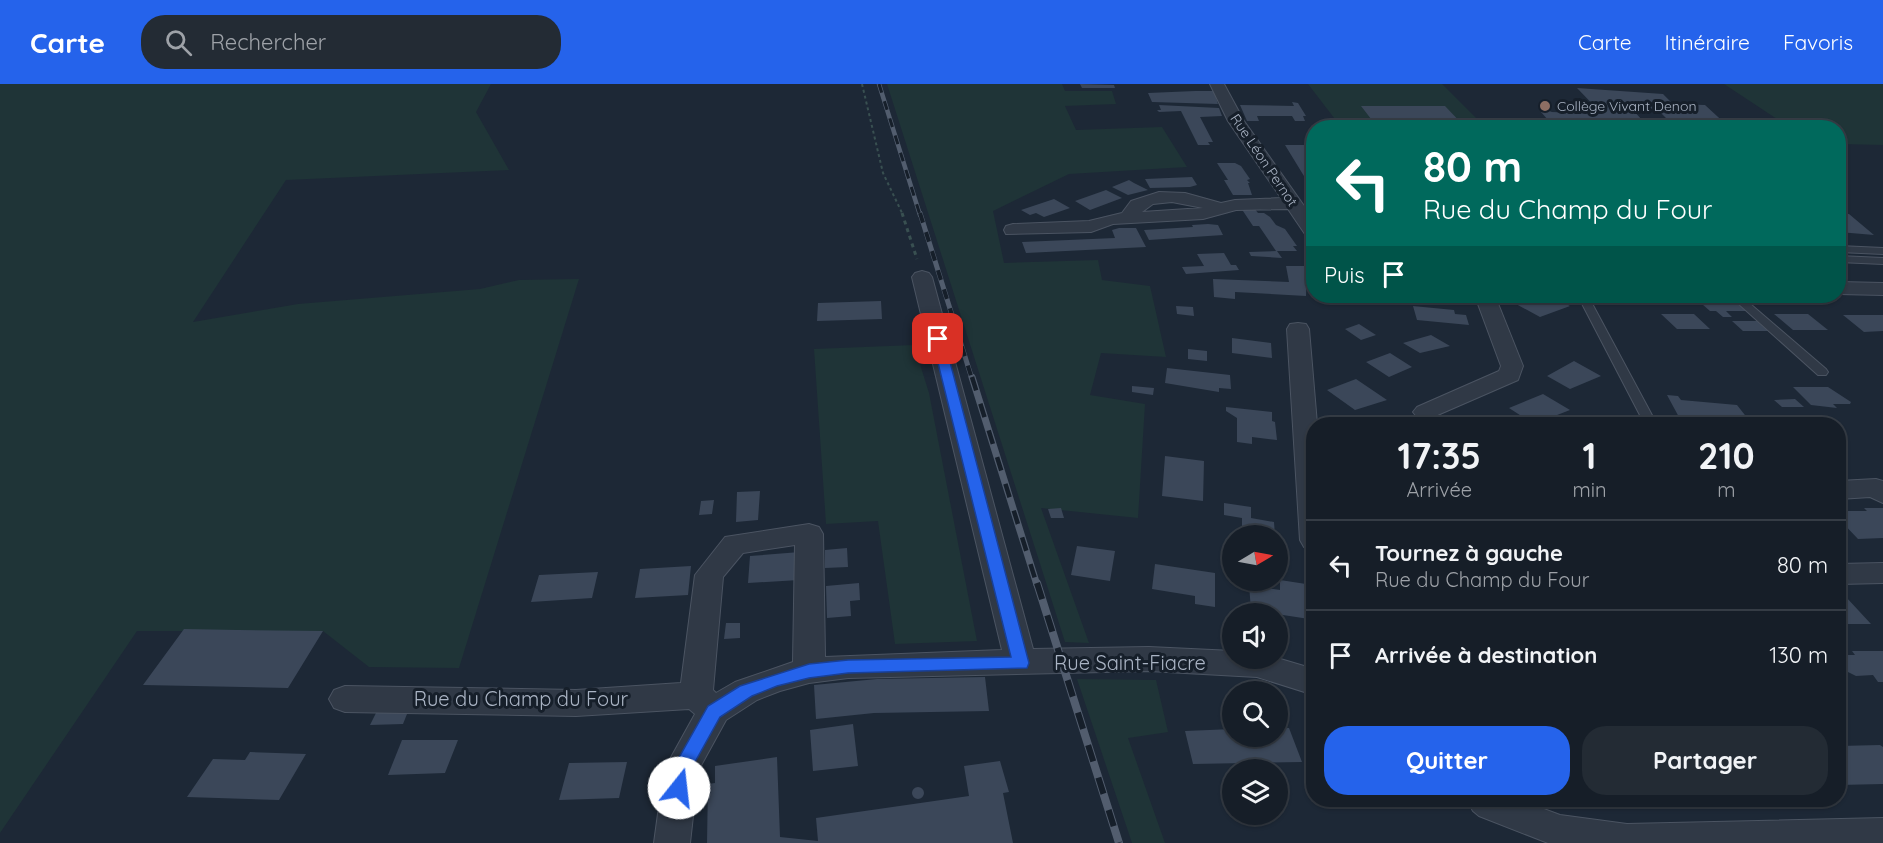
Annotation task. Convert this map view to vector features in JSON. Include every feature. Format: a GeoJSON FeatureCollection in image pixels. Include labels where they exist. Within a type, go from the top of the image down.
{"type":"FeatureCollection","features":[{"type":"Feature","properties":{"kind":"street","name":"Rue Léon Pernot"},"geometry":{"type":"LineString","coordinates":[[1217,84],[1236,121],[1306,222]]}},
{"type":"Feature","properties":{"kind":"street"},"geometry":{"type":"LineString","coordinates":[[1013,230],[1091,226],[1111,219],[1203,214],[1219,209],[1292,203]]}},
{"type":"Feature","properties":{"kind":"street"},"geometry":{"type":"LineString","coordinates":[[922,277],[1021,663]]}},
{"type":"Feature","properties":{"kind":"street"},"geometry":{"type":"LineString","coordinates":[[1846,288],[1883,289]]}},
{"type":"Feature","properties":{"kind":"street"},"geometry":{"type":"LineString","coordinates":[[1425,412],[1510,375],[1512,366],[1488,303]]}},
{"type":"Feature","properties":{"kind":"street"},"geometry":{"type":"LineString","coordinates":[[1298,329],[1306,434]]}},
{"type":"Feature","properties":{"kind":"street"},"geometry":{"type":"LineString","coordinates":[[1846,490],[1876,488],[1883,494]]}},
{"type":"Feature","properties":{"kind":"street","name":"Rue du Champ du Four"},"geometry":{"type":"LineString","coordinates":[[672,843],[681,770],[705,703],[709,575],[735,544],[809,534],[809,671]]}},
{"type":"Feature","properties":{"kind":"street"},"geometry":{"type":"LineString","coordinates":[[1846,574],[1883,573]]}},
{"type":"Feature","properties":{"kind":"street","name":"Rue Saint-Fiacre"},"geometry":{"type":"LineString","coordinates":[[1021,663],[1149,659],[1257,665],[1306,673]]}},
{"type":"Feature","properties":{"kind":"street","name":"Rue du Champ du Four"},"geometry":{"type":"LineString","coordinates":[[345,699],[705,703],[809,671],[848,666],[1021,663]]}},
{"type":"Feature","properties":{"kind":"street"},"geometry":{"type":"LineString","coordinates":[[1497,807],[1560,831],[1627,841],[1883,835]]}},
{"type":"Feature","properties":{"kind":"lane"},"geometry":{"type":"LineString","coordinates":[[1846,249],[1883,251]]}},
{"type":"Feature","properties":{"kind":"lane"},"geometry":{"type":"LineString","coordinates":[[1846,259],[1883,261]]}},
{"type":"Feature","properties":{"kind":"lane"},"geometry":{"type":"LineString","coordinates":[[1587,303],[1646,417]]}},
{"type":"Feature","properties":{"kind":"lane"},"geometry":{"type":"LineString","coordinates":[[1743,303],[1822,372]]}},
{"type":"Feature","properties":{"kind":"path"},"geometry":{"type":"LineString","coordinates":[[862,84],[883,173],[907,224],[922,277]]}},
{"type":"Feature","properties":{"kind":"green space"},"geometry":{"type":"Polygon","coordinates":[[[0,84],[491,84],[476,112],[509,170],[286,180],[193,322],[298,304],[480,289],[519,280],[579,279],[459,668],[369,667],[323,631],[137,631],[0,833],[0,84]]]}},
{"type":"Feature","properties":{"kind":"green space"},"geometry":{"type":"Polygon","coordinates":[[[887,84],[1062,84],[1065,91],[1112,91],[1116,104],[1065,106],[1076,130],[1162,127],[1187,167],[1069,174],[993,211],[1004,263],[1098,260],[1102,280],[1150,286],[1166,357],[1101,353],[1090,395],[1145,404],[1138,518],[1041,508],[1089,643],[1065,642],[887,84]]]}},
{"type":"Feature","properties":{"kind":"green space"},"geometry":{"type":"Polygon","coordinates":[[[1308,84],[1442,84],[1478,120],[1336,120],[1308,84]]]}},
{"type":"Feature","properties":{"kind":"green space"},"geometry":{"type":"Polygon","coordinates":[[[1724,84],[1883,84],[1883,145],[1846,144],[1846,120],[1778,120],[1724,84]]]}},
{"type":"Feature","properties":{"kind":"green space"},"geometry":{"type":"Polygon","coordinates":[[[914,345],[929,393],[977,641],[895,644],[878,521],[826,524],[814,349],[914,345]]]}},
{"type":"Feature","properties":{"kind":"green space"},"geometry":{"type":"Polygon","coordinates":[[[1077,679],[1156,680],[1168,732],[1128,738],[1165,843],[1132,843],[1077,679]]]}},
{"type":"Feature","properties":{"kind":"building"},"geometry":{"type":"Polygon","coordinates":[[[1080,84],[1114,85],[1115,88],[1082,88],[1080,84]]]}},
{"type":"Feature","properties":{"kind":"building"},"geometry":{"type":"Polygon","coordinates":[[[1577,88],[1663,94],[1673,104],[1705,105],[1721,120],[1668,120],[1658,110],[1632,109],[1642,120],[1548,120],[1541,112],[1546,112],[1543,109],[1552,112],[1602,114],[1577,88]]]}},
{"type":"Feature","properties":{"kind":"building"},"geometry":{"type":"Polygon","coordinates":[[[1214,91],[1218,104],[1152,102],[1148,93],[1214,91]]]}},
{"type":"Feature","properties":{"kind":"building"},"geometry":{"type":"Polygon","coordinates":[[[1292,102],[1298,103],[1306,116],[1303,116],[1305,121],[1295,121],[1292,116],[1257,116],[1259,121],[1247,121],[1240,105],[1294,106],[1292,102]]]}},
{"type":"Feature","properties":{"kind":"building"},"geometry":{"type":"Polygon","coordinates":[[[1159,105],[1219,108],[1222,116],[1200,117],[1213,142],[1208,142],[1210,145],[1198,145],[1181,111],[1159,112],[1157,110],[1161,110],[1159,105]]]}},
{"type":"Feature","properties":{"kind":"building"},"geometry":{"type":"Polygon","coordinates":[[[1361,106],[1445,106],[1458,120],[1372,120],[1361,106]]]}},
{"type":"Feature","properties":{"kind":"building"},"geometry":{"type":"Polygon","coordinates":[[[1285,145],[1306,145],[1306,179],[1285,145]]]}},
{"type":"Feature","properties":{"kind":"building"},"geometry":{"type":"Polygon","coordinates":[[[1217,163],[1235,163],[1241,166],[1250,179],[1247,180],[1250,183],[1248,183],[1252,195],[1233,195],[1224,180],[1228,180],[1217,163]]]}},
{"type":"Feature","properties":{"kind":"building"},"geometry":{"type":"Polygon","coordinates":[[[1192,177],[1197,185],[1190,187],[1150,188],[1145,179],[1192,177]]]}},
{"type":"Feature","properties":{"kind":"building"},"geometry":{"type":"Polygon","coordinates":[[[1129,180],[1148,190],[1128,195],[1112,187],[1129,180]]]}},
{"type":"Feature","properties":{"kind":"building"},"geometry":{"type":"Polygon","coordinates":[[[1106,190],[1122,198],[1090,210],[1075,201],[1106,190]]]}},
{"type":"Feature","properties":{"kind":"building"},"geometry":{"type":"Polygon","coordinates":[[[1054,199],[1070,208],[1044,217],[1036,213],[1030,215],[1021,210],[1054,199]]]}},
{"type":"Feature","properties":{"kind":"building"},"geometry":{"type":"Polygon","coordinates":[[[1241,208],[1254,208],[1258,213],[1264,213],[1270,217],[1276,225],[1285,229],[1297,246],[1293,246],[1297,251],[1276,251],[1259,226],[1253,226],[1241,208]]]}},
{"type":"Feature","properties":{"kind":"building"},"geometry":{"type":"Polygon","coordinates":[[[1846,214],[1849,214],[1874,235],[1846,233],[1846,214]]]}},
{"type":"Feature","properties":{"kind":"building"},"geometry":{"type":"Polygon","coordinates":[[[1192,225],[1218,225],[1223,235],[1149,240],[1144,230],[1193,227],[1192,225]]]}},
{"type":"Feature","properties":{"kind":"building"},"geometry":{"type":"Polygon","coordinates":[[[1136,228],[1146,247],[1026,253],[1022,242],[1115,238],[1112,230],[1136,228]]]}},
{"type":"Feature","properties":{"kind":"building"},"geometry":{"type":"Polygon","coordinates":[[[1277,251],[1282,258],[1251,256],[1249,252],[1277,251]]]}},
{"type":"Feature","properties":{"kind":"building"},"geometry":{"type":"Polygon","coordinates":[[[1224,253],[1231,265],[1236,265],[1239,270],[1186,274],[1182,267],[1204,266],[1197,254],[1224,253]]]}},
{"type":"Feature","properties":{"kind":"building"},"geometry":{"type":"Polygon","coordinates":[[[1286,266],[1306,266],[1306,296],[1235,292],[1235,299],[1214,297],[1213,279],[1289,282],[1286,266]]]}},
{"type":"Feature","properties":{"kind":"building"},"geometry":{"type":"Polygon","coordinates":[[[881,301],[882,319],[817,321],[818,303],[881,301]]]}},
{"type":"Feature","properties":{"kind":"building"},"geometry":{"type":"Polygon","coordinates":[[[1564,303],[1570,306],[1540,317],[1516,304],[1564,303]]]}},
{"type":"Feature","properties":{"kind":"building"},"geometry":{"type":"Polygon","coordinates":[[[1701,303],[1739,303],[1748,311],[1726,311],[1732,317],[1723,317],[1716,311],[1710,311],[1701,303]]]}},
{"type":"Feature","properties":{"kind":"building"},"geometry":{"type":"Polygon","coordinates":[[[1176,306],[1193,307],[1194,316],[1177,314],[1176,306]]]}},
{"type":"Feature","properties":{"kind":"building"},"geometry":{"type":"Polygon","coordinates":[[[1413,306],[1454,310],[1455,314],[1466,315],[1469,325],[1417,320],[1413,306]]]}},
{"type":"Feature","properties":{"kind":"building"},"geometry":{"type":"Polygon","coordinates":[[[1661,314],[1694,314],[1710,329],[1677,329],[1661,314]]]}},
{"type":"Feature","properties":{"kind":"building"},"geometry":{"type":"Polygon","coordinates":[[[1774,314],[1808,314],[1828,330],[1793,330],[1774,314]]]}},
{"type":"Feature","properties":{"kind":"building"},"geometry":{"type":"Polygon","coordinates":[[[1843,315],[1883,315],[1883,331],[1864,332],[1843,315]]]}},
{"type":"Feature","properties":{"kind":"building"},"geometry":{"type":"Polygon","coordinates":[[[1732,321],[1757,321],[1768,331],[1743,331],[1732,321]]]}},
{"type":"Feature","properties":{"kind":"building"},"geometry":{"type":"Polygon","coordinates":[[[1359,324],[1376,335],[1361,340],[1345,329],[1359,324]]]}},
{"type":"Feature","properties":{"kind":"building"},"geometry":{"type":"Polygon","coordinates":[[[1431,335],[1450,346],[1420,353],[1403,343],[1431,335]]]}},
{"type":"Feature","properties":{"kind":"building"},"geometry":{"type":"Polygon","coordinates":[[[1232,338],[1271,343],[1272,358],[1232,353],[1232,338]]]}},
{"type":"Feature","properties":{"kind":"building"},"geometry":{"type":"Polygon","coordinates":[[[1188,349],[1207,351],[1207,361],[1188,359],[1188,349]]]}},
{"type":"Feature","properties":{"kind":"building"},"geometry":{"type":"Polygon","coordinates":[[[1390,353],[1412,367],[1389,377],[1366,362],[1390,353]]]}},
{"type":"Feature","properties":{"kind":"building"},"geometry":{"type":"Polygon","coordinates":[[[1574,361],[1601,376],[1570,389],[1547,376],[1574,361]]]}},
{"type":"Feature","properties":{"kind":"building"},"geometry":{"type":"Polygon","coordinates":[[[1167,368],[1230,375],[1231,389],[1219,388],[1219,392],[1165,383],[1167,368]]]}},
{"type":"Feature","properties":{"kind":"building"},"geometry":{"type":"Polygon","coordinates":[[[1356,379],[1387,400],[1355,410],[1327,390],[1356,379]]]}},
{"type":"Feature","properties":{"kind":"building"},"geometry":{"type":"Polygon","coordinates":[[[1132,386],[1154,388],[1153,395],[1132,392],[1132,386]]]}},
{"type":"Feature","properties":{"kind":"building"},"geometry":{"type":"Polygon","coordinates":[[[1793,387],[1828,387],[1851,402],[1850,404],[1833,404],[1837,408],[1811,405],[1793,387]]]}},
{"type":"Feature","properties":{"kind":"building"},"geometry":{"type":"Polygon","coordinates":[[[1543,394],[1570,410],[1552,417],[1523,417],[1509,408],[1543,394]]]}},
{"type":"Feature","properties":{"kind":"building"},"geometry":{"type":"Polygon","coordinates":[[[1667,395],[1678,396],[1681,400],[1737,405],[1746,417],[1679,417],[1667,395]]]}},
{"type":"Feature","properties":{"kind":"building"},"geometry":{"type":"Polygon","coordinates":[[[1795,399],[1804,407],[1782,407],[1774,400],[1795,399]]]}},
{"type":"Feature","properties":{"kind":"building"},"geometry":{"type":"Polygon","coordinates":[[[1226,407],[1272,412],[1277,440],[1252,437],[1252,444],[1237,442],[1237,418],[1226,411],[1226,407]]]}},
{"type":"Feature","properties":{"kind":"building"},"geometry":{"type":"Polygon","coordinates":[[[1165,456],[1204,461],[1203,501],[1162,496],[1165,456]]]}},
{"type":"Feature","properties":{"kind":"building"},"geometry":{"type":"Polygon","coordinates":[[[760,491],[758,520],[736,522],[737,492],[760,491]]]}},
{"type":"Feature","properties":{"kind":"building"},"geometry":{"type":"Polygon","coordinates":[[[714,500],[712,514],[699,515],[701,501],[714,500]]]}},
{"type":"Feature","properties":{"kind":"building"},"geometry":{"type":"Polygon","coordinates":[[[1224,503],[1251,507],[1251,518],[1274,522],[1274,525],[1242,525],[1242,518],[1224,515],[1224,503]]]}},
{"type":"Feature","properties":{"kind":"building"},"geometry":{"type":"Polygon","coordinates":[[[1061,508],[1064,518],[1051,518],[1048,509],[1061,508]]]}},
{"type":"Feature","properties":{"kind":"building"},"geometry":{"type":"Polygon","coordinates":[[[1864,508],[1883,508],[1883,538],[1858,539],[1846,526],[1846,511],[1867,511],[1864,508]]]}},
{"type":"Feature","properties":{"kind":"building"},"geometry":{"type":"Polygon","coordinates":[[[1077,546],[1115,551],[1110,581],[1071,575],[1077,546]]]}},
{"type":"Feature","properties":{"kind":"building"},"geometry":{"type":"Polygon","coordinates":[[[847,548],[848,567],[825,568],[825,550],[847,548]]]}},
{"type":"Feature","properties":{"kind":"building"},"geometry":{"type":"Polygon","coordinates":[[[800,552],[799,580],[748,583],[750,556],[800,552]]]}},
{"type":"Feature","properties":{"kind":"building"},"geometry":{"type":"Polygon","coordinates":[[[1155,564],[1215,573],[1215,607],[1195,604],[1195,596],[1152,589],[1155,564]]]}},
{"type":"Feature","properties":{"kind":"building"},"geometry":{"type":"Polygon","coordinates":[[[691,566],[688,595],[635,598],[640,569],[691,566]]]}},
{"type":"Feature","properties":{"kind":"building"},"geometry":{"type":"Polygon","coordinates":[[[598,572],[592,598],[531,602],[539,575],[598,572]]]}},
{"type":"Feature","properties":{"kind":"building"},"geometry":{"type":"Polygon","coordinates":[[[1288,581],[1306,584],[1306,619],[1288,616],[1288,603],[1250,603],[1249,591],[1288,591],[1288,581]]]}},
{"type":"Feature","properties":{"kind":"building"},"geometry":{"type":"Polygon","coordinates":[[[859,583],[860,600],[850,601],[851,616],[827,618],[826,586],[859,583]]]}},
{"type":"Feature","properties":{"kind":"building"},"geometry":{"type":"Polygon","coordinates":[[[1846,597],[1871,624],[1846,624],[1846,597]]]}},
{"type":"Feature","properties":{"kind":"building"},"geometry":{"type":"Polygon","coordinates":[[[726,623],[740,623],[740,638],[724,639],[726,623]]]}},
{"type":"Feature","properties":{"kind":"building"},"geometry":{"type":"Polygon","coordinates":[[[184,629],[323,631],[288,688],[143,685],[184,629]]]}},
{"type":"Feature","properties":{"kind":"building"},"geometry":{"type":"Polygon","coordinates":[[[1852,651],[1883,651],[1883,682],[1878,682],[1873,675],[1856,676],[1848,672],[1846,655],[1855,655],[1852,651]]]}},
{"type":"Feature","properties":{"kind":"building"},"geometry":{"type":"Polygon","coordinates":[[[985,677],[989,711],[874,713],[816,719],[814,685],[877,679],[985,677]]]}},
{"type":"Feature","properties":{"kind":"building"},"geometry":{"type":"Polygon","coordinates":[[[378,709],[409,709],[403,724],[370,725],[378,709]]]}},
{"type":"Feature","properties":{"kind":"building"},"geometry":{"type":"Polygon","coordinates":[[[853,724],[858,766],[813,771],[810,730],[853,724]]]}},
{"type":"Feature","properties":{"kind":"building"},"geometry":{"type":"Polygon","coordinates":[[[1289,728],[1302,762],[1288,762],[1288,759],[1222,759],[1222,763],[1193,764],[1185,731],[1222,729],[1222,747],[1288,747],[1289,728]]]}},
{"type":"Feature","properties":{"kind":"building"},"geometry":{"type":"Polygon","coordinates":[[[402,740],[458,740],[445,773],[388,775],[402,740]]]}},
{"type":"Feature","properties":{"kind":"building"},"geometry":{"type":"Polygon","coordinates":[[[1880,745],[1883,747],[1883,784],[1846,785],[1846,746],[1880,745]]]}},
{"type":"Feature","properties":{"kind":"building"},"geometry":{"type":"Polygon","coordinates":[[[250,752],[306,754],[279,800],[187,797],[213,759],[245,760],[250,752]]]}},
{"type":"Feature","properties":{"kind":"building"},"geometry":{"type":"Polygon","coordinates":[[[777,757],[780,837],[818,841],[816,818],[969,796],[964,766],[1000,761],[1009,792],[1003,793],[1013,843],[707,843],[708,784],[715,783],[715,766],[777,757]]]}},
{"type":"Feature","properties":{"kind":"building"},"geometry":{"type":"Polygon","coordinates":[[[627,762],[619,798],[559,800],[569,763],[627,762]]]}},
{"type":"Feature","properties":{"kind":"building"},"geometry":{"type":"Polygon","coordinates":[[[918,787],[924,793],[918,799],[912,793],[918,787]]]}},
{"type":"Feature","properties":{"kind":"railway"},"geometry":{"type":"LineString","coordinates":[[879,84],[920,215]]}},
{"type":"Feature","properties":{"kind":"railway"},"geometry":{"type":"LineString","coordinates":[[920,213],[972,379]]}},
{"type":"Feature","properties":{"kind":"railway"},"geometry":{"type":"LineString","coordinates":[[972,377],[1037,585]]}},
{"type":"Feature","properties":{"kind":"railway"},"geometry":{"type":"LineString","coordinates":[[1037,583],[1119,843]]}},
{"type":"Feature","properties":{"kind":"place","name":"Collège Vivant Denon"},"geometry":{"type":"Point","coordinates":[1545,106]}},
{"type":"Feature","properties":{"kind":"route"},"geometry":{"type":"LineString","coordinates":[[679,788],[681,770],[714,711],[746,691],[774,680],[809,671],[848,666],[1021,663],[938,339]]}}]}
